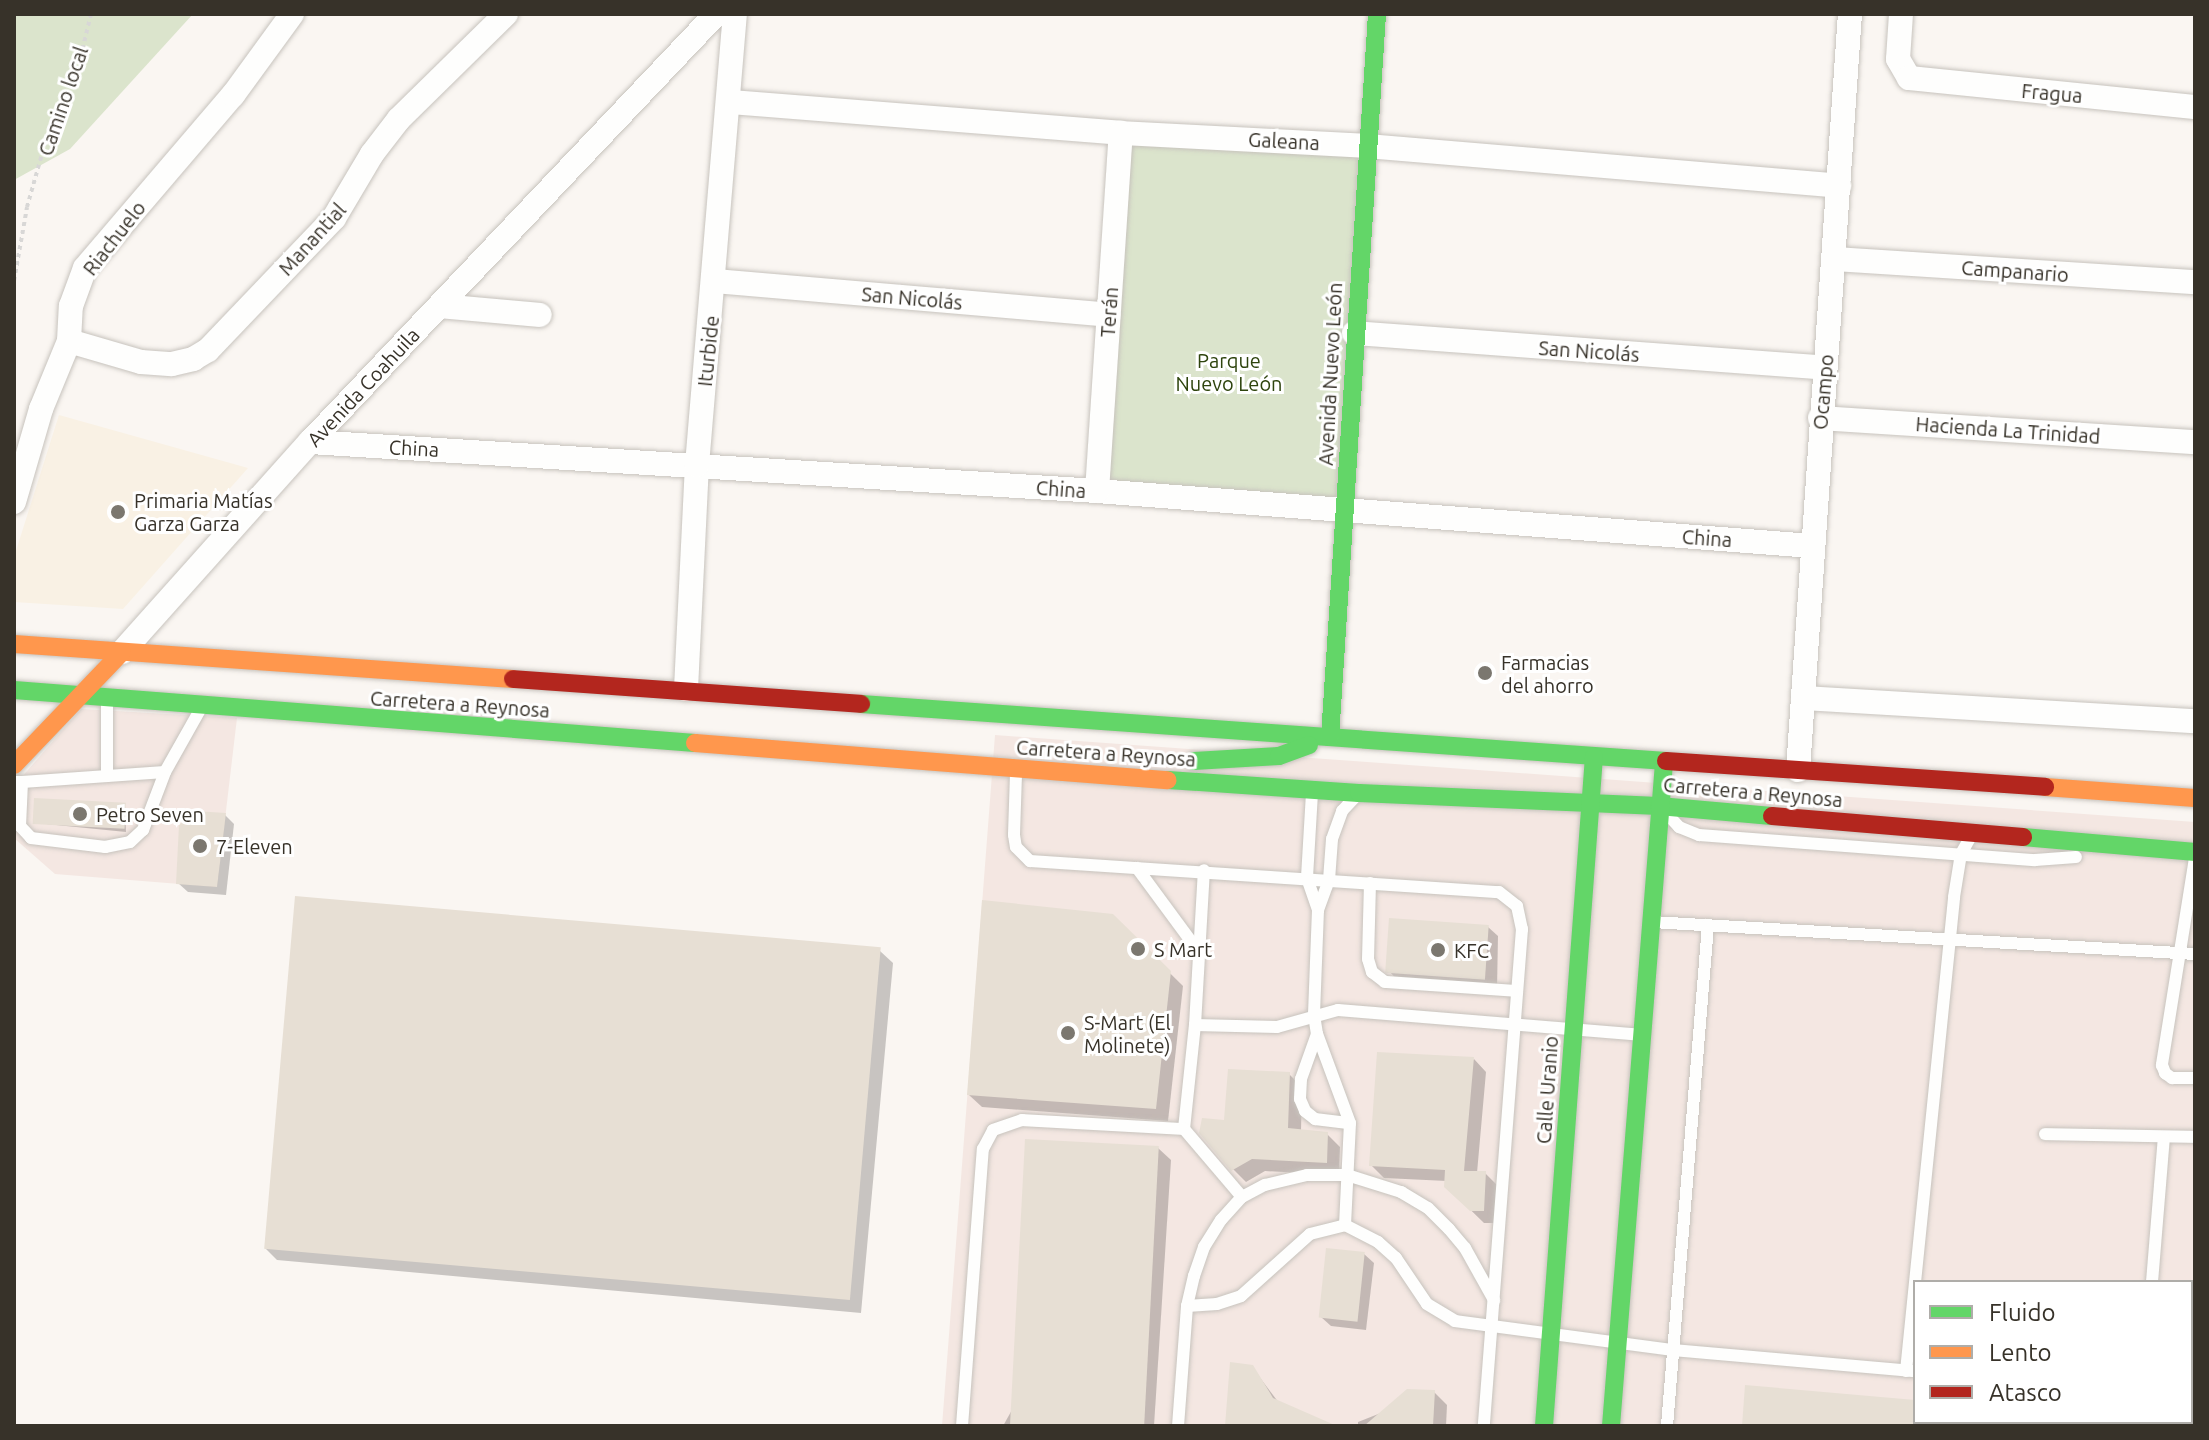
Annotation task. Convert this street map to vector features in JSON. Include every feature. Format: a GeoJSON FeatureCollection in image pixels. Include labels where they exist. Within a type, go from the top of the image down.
{"type":"FeatureCollection","features":[{"type":"Feature","properties":{"kind":"main road","name":"Avenida Nuevo León"},"geometry":{"type":"LineString","coordinates":[[1330,737],[1377,14]]}},
{"type":"Feature","properties":{"kind":"main road","name":"Carretera a Reynosa"},"geometry":{"type":"LineString","coordinates":[[14,644],[686,689],[1664,763],[2195,798]]}},
{"type":"Feature","properties":{"kind":"main road","name":"Avenida Coahuila"},"geometry":{"type":"LineString","coordinates":[[17,776],[80,697],[122,652]]}},
{"type":"Feature","properties":{"kind":"main road","name":"Carretera a Reynosa"},"geometry":{"type":"LineString","coordinates":[[14,690],[1123,777],[1359,793],[1659,806],[2116,844],[2195,855]]}},
{"type":"Feature","properties":{"kind":"main road"},"geometry":{"type":"LineString","coordinates":[[1123,777],[1184,762],[1279,756],[1330,737],[1357,758]]}},
{"type":"Feature","properties":{"kind":"main road","name":"Calle Uranio"},"geometry":{"type":"LineString","coordinates":[[1544,1426],[1594,757]]}},
{"type":"Feature","properties":{"kind":"main road"},"geometry":{"type":"LineString","coordinates":[[1611,1426],[1664,763]]}},
{"type":"Feature","properties":{"kind":"main road"},"geometry":{"type":"LineString","coordinates":[[1403,776],[1472,797]]}},
{"type":"Feature","properties":{"kind":"main road"},"geometry":{"type":"LineString","coordinates":[[2007,804],[2108,791]]}},
{"type":"Feature","properties":{"kind":"main road"},"geometry":{"type":"LineString","coordinates":[[1974,832],[1989,815]]}},
{"type":"Feature","properties":{"kind":"street","name":"Riachuelo"},"geometry":{"type":"LineString","coordinates":[[14,502],[41,409],[69,341],[71,306],[85,268],[217,115],[292,14]]}},
{"type":"Feature","properties":{"kind":"street","name":"Manantial"},"geometry":{"type":"LineString","coordinates":[[69,341],[141,362],[172,364],[193,359],[208,350],[334,218],[372,154],[399,119],[506,14]]}},
{"type":"Feature","properties":{"kind":"street","name":"Avenida Coahuila"},"geometry":{"type":"LineString","coordinates":[[122,652],[310,442],[716,14]]}},
{"type":"Feature","properties":{"kind":"street","name":"Iturbide"},"geometry":{"type":"LineString","coordinates":[[686,689],[697,465],[715,281],[735,14]]}},
{"type":"Feature","properties":{"kind":"street","name":"Ocampo"},"geometry":{"type":"LineString","coordinates":[[1798,770],[1811,546],[1835,259],[1850,14]]}},
{"type":"Feature","properties":{"kind":"street","name":"Fragua"},"geometry":{"type":"LineString","coordinates":[[1901,14],[1898,59],[1909,78],[2195,107]]}},
{"type":"Feature","properties":{"kind":"street","name":"Galeana"},"geometry":{"type":"LineString","coordinates":[[730,102],[1121,133],[1367,146],[1839,186]]}},
{"type":"Feature","properties":{"kind":"street","name":"Terán"},"geometry":{"type":"LineString","coordinates":[[1097,491],[1121,133]]}},
{"type":"Feature","properties":{"kind":"street","name":"Campanario"},"geometry":{"type":"LineString","coordinates":[[1835,259],[2195,282]]}},
{"type":"Feature","properties":{"kind":"street","name":"San Nicolás"},"geometry":{"type":"LineString","coordinates":[[715,281],[1109,315]]}},
{"type":"Feature","properties":{"kind":"street"},"geometry":{"type":"LineString","coordinates":[[440,306],[540,315]]}},
{"type":"Feature","properties":{"kind":"street","name":"San Nicolás"},"geometry":{"type":"LineString","coordinates":[[1354,333],[1825,368]]}},
{"type":"Feature","properties":{"kind":"street","name":"Hacienda La Trinidad"},"geometry":{"type":"LineString","coordinates":[[1820,418],[2195,442]]}},
{"type":"Feature","properties":{"kind":"street","name":"China"},"geometry":{"type":"LineString","coordinates":[[310,442],[1097,491],[1811,546]]}},
{"type":"Feature","properties":{"kind":"street"},"geometry":{"type":"LineString","coordinates":[[1803,698],[2195,721]]}},
{"type":"Feature","properties":{"kind":"lane"},"geometry":{"type":"LineString","coordinates":[[107,699],[107,776]]}},
{"type":"Feature","properties":{"kind":"lane"},"geometry":{"type":"LineString","coordinates":[[165,772],[107,776],[17,776],[20,826],[31,838],[105,847],[130,842],[143,830],[165,772],[202,706]]}},
{"type":"Feature","properties":{"kind":"lane"},"geometry":{"type":"LineString","coordinates":[[1017,768],[1014,835],[1022,854],[1042,863],[1204,870],[1499,892],[1517,906],[1522,929],[1484,1426]]}},
{"type":"Feature","properties":{"kind":"lane"},"geometry":{"type":"LineString","coordinates":[[1312,790],[1307,878],[1318,910]]}},
{"type":"Feature","properties":{"kind":"lane"},"geometry":{"type":"LineString","coordinates":[[1345,1225],[1350,1123],[1317,1034],[1314,1014],[1318,910],[1329,880],[1336,822],[1359,793]]}},
{"type":"Feature","properties":{"kind":"lane"},"geometry":{"type":"LineString","coordinates":[[1659,806],[1679,827],[1699,835],[2056,859],[2116,844]]}},
{"type":"Feature","properties":{"kind":"lane"},"geometry":{"type":"LineString","coordinates":[[1919,1280],[1961,854],[1974,832]]}},
{"type":"Feature","properties":{"kind":"lane"},"geometry":{"type":"LineString","coordinates":[[2195,855],[2162,1065],[2165,1073],[2172,1078],[2195,1078]]}},
{"type":"Feature","properties":{"kind":"lane"},"geometry":{"type":"LineString","coordinates":[[1137,868],[1199,952]]}},
{"type":"Feature","properties":{"kind":"lane"},"geometry":{"type":"LineString","coordinates":[[1184,1129],[1195,1025],[1204,870]]}},
{"type":"Feature","properties":{"kind":"lane"},"geometry":{"type":"LineString","coordinates":[[1370,883],[1368,959],[1372,972],[1385,982],[1517,991]]}},
{"type":"Feature","properties":{"kind":"lane"},"geometry":{"type":"LineString","coordinates":[[1652,922],[2195,954]]}},
{"type":"Feature","properties":{"kind":"lane"},"geometry":{"type":"LineString","coordinates":[[1667,1426],[1708,925]]}},
{"type":"Feature","properties":{"kind":"lane"},"geometry":{"type":"LineString","coordinates":[[1195,1025],[1277,1027],[1314,1014],[1338,1010],[1574,1032],[1642,1035]]}},
{"type":"Feature","properties":{"kind":"lane"},"geometry":{"type":"LineString","coordinates":[[1317,1034],[1301,1079],[1300,1099],[1305,1111],[1315,1119],[1350,1123]]}},
{"type":"Feature","properties":{"kind":"lane"},"geometry":{"type":"LineString","coordinates":[[962,1426],[986,1140],[1006,1123],[1022,1120],[1184,1129],[1242,1197]]}},
{"type":"Feature","properties":{"kind":"lane"},"geometry":{"type":"LineString","coordinates":[[2045,1134],[2195,1137]]}},
{"type":"Feature","properties":{"kind":"lane"},"geometry":{"type":"LineString","coordinates":[[2152,1280],[2164,1137]]}},
{"type":"Feature","properties":{"kind":"lane"},"geometry":{"type":"LineString","coordinates":[[1178,1426],[1187,1306],[1204,1247],[1221,1220],[1242,1197],[1284,1178],[1347,1175],[1401,1192],[1428,1208],[1465,1248],[1494,1300]]}},
{"type":"Feature","properties":{"kind":"lane"},"geometry":{"type":"LineString","coordinates":[[1187,1306],[1217,1304],[1241,1296],[1310,1234],[1345,1225],[1363,1231],[1396,1258],[1427,1304],[1440,1315],[1455,1321],[1673,1350],[1910,1371],[1913,1339]]}},
{"type":"Feature","properties":{"kind":"path","name":"Camino local"},"geometry":{"type":"LineString","coordinates":[[14,281],[27,207],[51,122],[75,80],[91,14]]}},
{"type":"Feature","properties":{"kind":"shaded area","name":"Primaria Matías Garza Garza"},"geometry":{"type":"Polygon","coordinates":[[[59,415],[248,468],[123,609],[14,602],[14,557],[59,415]]]}},
{"type":"Feature","properties":{"kind":"shaded area"},"geometry":{"type":"Polygon","coordinates":[[[81,709],[237,718],[217,887],[55,874],[14,838],[14,786],[81,709]]]}},
{"type":"Feature","properties":{"kind":"shaded area"},"geometry":{"type":"Polygon","coordinates":[[[995,735],[2195,822],[2195,1426],[942,1426],[995,735]]]}},
{"type":"Feature","properties":{"kind":"green space"},"geometry":{"type":"Polygon","coordinates":[[[14,14],[193,14],[70,149],[14,180],[14,14]]]}},
{"type":"Feature","properties":{"kind":"green space","name":"Parque Nuevo León"},"geometry":{"type":"Polygon","coordinates":[[[1121,133],[1367,146],[1348,504],[1102,492],[1121,133]]]}},
{"type":"Feature","properties":{"kind":"building","name":"Petro Seven"},"geometry":{"type":"Polygon","coordinates":[[[34,798],[126,803],[125,829],[33,824],[34,798]]]}},
{"type":"Feature","properties":{"kind":"building","name":"7-Eleven"},"geometry":{"type":"Polygon","coordinates":[[[195,811],[226,813],[217,887],[176,884],[179,825],[195,811]]]}},
{"type":"Feature","properties":{"kind":"building"},"geometry":{"type":"Polygon","coordinates":[[[295,896],[881,947],[850,1300],[264,1249],[295,896]]]}},
{"type":"Feature","properties":{"kind":"building","name":"S-Mart (El Molinete)"},"geometry":{"type":"Polygon","coordinates":[[[982,900],[1113,914],[1171,971],[1156,1109],[967,1095],[982,900]]]}},
{"type":"Feature","properties":{"kind":"building","name":"KFC"},"geometry":{"type":"Polygon","coordinates":[[[1389,918],[1489,925],[1485,980],[1385,973],[1389,918]]]}},
{"type":"Feature","properties":{"kind":"building"},"geometry":{"type":"Polygon","coordinates":[[[1377,1052],[1474,1057],[1464,1171],[1486,1171],[1484,1211],[1470,1211],[1444,1187],[1445,1170],[1369,1166],[1377,1052]]]}},
{"type":"Feature","properties":{"kind":"building"},"geometry":{"type":"Polygon","coordinates":[[[1228,1069],[1290,1072],[1288,1128],[1328,1132],[1327,1163],[1252,1159],[1231,1171],[1199,1133],[1202,1118],[1224,1120],[1228,1069]]]}},
{"type":"Feature","properties":{"kind":"building"},"geometry":{"type":"Polygon","coordinates":[[[1025,1139],[1159,1146],[1144,1426],[1010,1426],[1025,1139]]]}},
{"type":"Feature","properties":{"kind":"building"},"geometry":{"type":"Polygon","coordinates":[[[1326,1248],[1365,1252],[1357,1322],[1319,1318],[1326,1248]]]}},
{"type":"Feature","properties":{"kind":"building"},"geometry":{"type":"Polygon","coordinates":[[[1230,1362],[1253,1365],[1273,1398],[1337,1426],[1225,1426],[1230,1362]]]}},
{"type":"Feature","properties":{"kind":"building"},"geometry":{"type":"Polygon","coordinates":[[[1745,1385],[1913,1400],[1915,1424],[1915,1426],[1742,1426],[1745,1385]]]}},
{"type":"Feature","properties":{"kind":"building"},"geometry":{"type":"Polygon","coordinates":[[[1407,1389],[1435,1390],[1433,1426],[1364,1426],[1407,1389]]]}},
{"type":"Feature","properties":{"kind":"traffic: fast"},"geometry":{"type":"LineString","coordinates":[[1330,737],[1377,14]]}},
{"type":"Feature","properties":{"kind":"traffic: fast"},"geometry":{"type":"LineString","coordinates":[[14,690],[695,743]]}},
{"type":"Feature","properties":{"kind":"traffic: fast"},"geometry":{"type":"LineString","coordinates":[[861,704],[1666,761]]}},
{"type":"Feature","properties":{"kind":"traffic: fast"},"geometry":{"type":"LineString","coordinates":[[1194,761],[1279,756],[1309,745]]}},
{"type":"Feature","properties":{"kind":"traffic: fast"},"geometry":{"type":"LineString","coordinates":[[1544,1426],[1594,757]]}},
{"type":"Feature","properties":{"kind":"traffic: fast"},"geometry":{"type":"LineString","coordinates":[[1611,1426],[1664,763]]}},
{"type":"Feature","properties":{"kind":"traffic: fast"},"geometry":{"type":"LineString","coordinates":[[1168,780],[1359,793],[1659,806],[1772,816]]}},
{"type":"Feature","properties":{"kind":"traffic: fast"},"geometry":{"type":"LineString","coordinates":[[2023,837],[2195,852]]}},
{"type":"Feature","properties":{"kind":"traffic: slow"},"geometry":{"type":"LineString","coordinates":[[14,644],[513,679]]}},
{"type":"Feature","properties":{"kind":"traffic: slow"},"geometry":{"type":"LineString","coordinates":[[14,765],[122,652]]}},
{"type":"Feature","properties":{"kind":"traffic: slow"},"geometry":{"type":"LineString","coordinates":[[695,743],[1168,780]]}},
{"type":"Feature","properties":{"kind":"traffic: slow"},"geometry":{"type":"LineString","coordinates":[[2045,787],[2195,798]]}},
{"type":"Feature","properties":{"kind":"traffic: jam"},"geometry":{"type":"LineString","coordinates":[[513,679],[861,704]]}},
{"type":"Feature","properties":{"kind":"traffic: jam"},"geometry":{"type":"LineString","coordinates":[[1666,761],[2045,787]]}},
{"type":"Feature","properties":{"kind":"traffic: jam"},"geometry":{"type":"LineString","coordinates":[[1772,816],[2023,837]]}},
{"type":"Feature","properties":{"kind":"place","name":"Primaria Matías Garza Garza"},"geometry":{"type":"Point","coordinates":[118,512]}},
{"type":"Feature","properties":{"kind":"place","name":"Farmacias del ahorro"},"geometry":{"type":"Point","coordinates":[1485,673]}},
{"type":"Feature","properties":{"kind":"place","name":"Petro Seven"},"geometry":{"type":"Point","coordinates":[80,814]}},
{"type":"Feature","properties":{"kind":"place","name":"7-Eleven"},"geometry":{"type":"Point","coordinates":[200,846]}},
{"type":"Feature","properties":{"kind":"place","name":"S Mart"},"geometry":{"type":"Point","coordinates":[1138,949]}},
{"type":"Feature","properties":{"kind":"place","name":"KFC"},"geometry":{"type":"Point","coordinates":[1438,950]}},
{"type":"Feature","properties":{"kind":"place","name":"S-Mart (El Molinete)"},"geometry":{"type":"Point","coordinates":[1068,1033]}}]}
